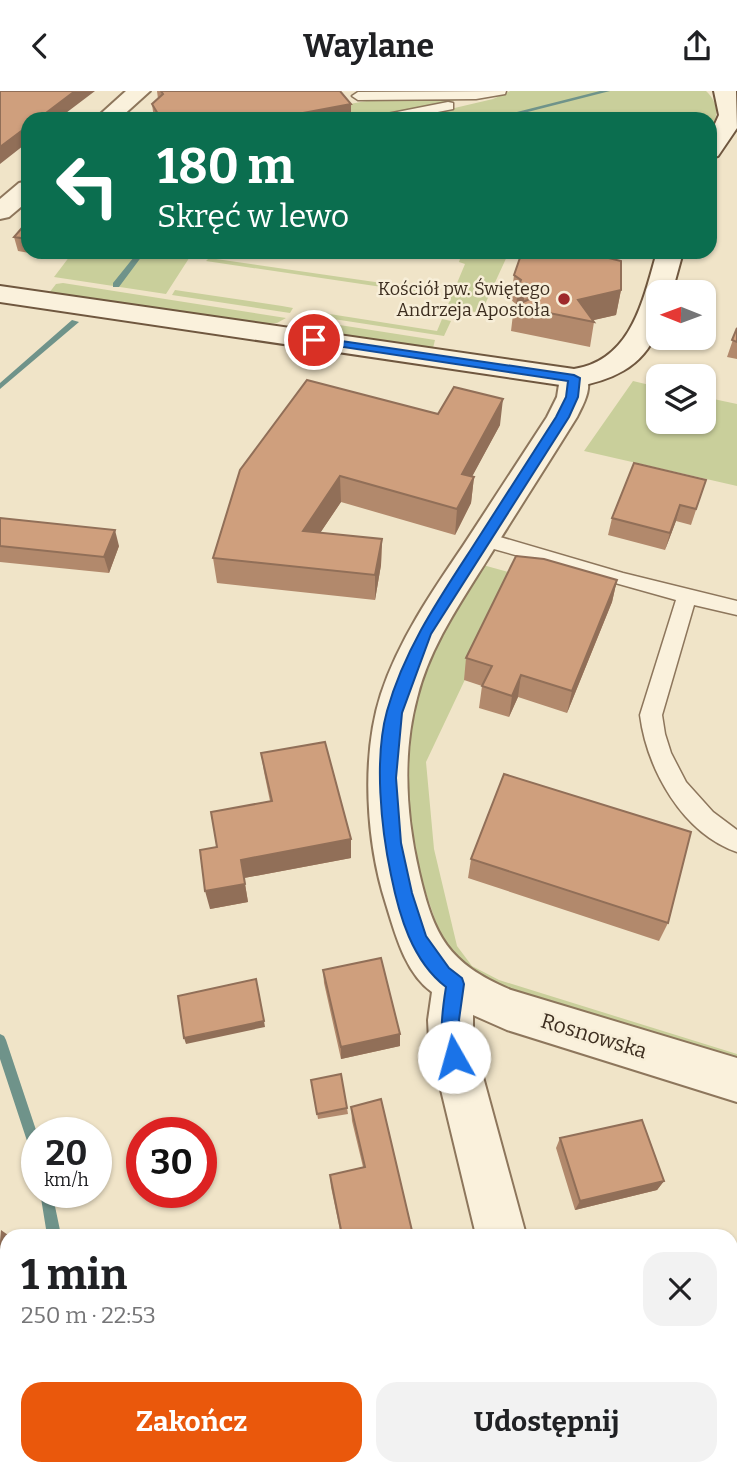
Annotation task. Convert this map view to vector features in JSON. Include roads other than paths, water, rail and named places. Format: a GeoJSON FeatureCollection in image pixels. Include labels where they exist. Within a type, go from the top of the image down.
{"type":"FeatureCollection","features":[{"type":"Feature","properties":{"kind":"street"},"geometry":{"type":"LineString","coordinates":[[114,112],[139,91]]}},
{"type":"Feature","properties":{"kind":"street"},"geometry":{"type":"LineString","coordinates":[[717,141],[730,122],[732,98]]}},
{"type":"Feature","properties":{"kind":"street"},"geometry":{"type":"LineString","coordinates":[[0,212],[21,193]]}},
{"type":"Feature","properties":{"kind":"street"},"geometry":{"type":"LineString","coordinates":[[662,280],[668,259]]}},
{"type":"Feature","properties":{"kind":"street"},"geometry":{"type":"LineString","coordinates":[[0,294],[574,378],[594,376],[621,361],[639,339],[646,322]]}},
{"type":"Feature","properties":{"kind":"street"},"geometry":{"type":"LineString","coordinates":[[499,1229],[451,1040],[450,1020],[455,984],[436,967],[419,940],[403,893],[389,822],[389,753],[394,713],[414,655],[436,611],[562,417],[572,397],[574,378]]}},
{"type":"Feature","properties":{"kind":"street","name":"Rosnowska"},"geometry":{"type":"LineString","coordinates":[[455,984],[507,1009],[737,1080]]}},
{"type":"Feature","properties":{"kind":"lane"},"geometry":{"type":"LineString","coordinates":[[358,96],[496,92]]}},
{"type":"Feature","properties":{"kind":"lane"},"geometry":{"type":"LineString","coordinates":[[435,112],[496,92]]}},
{"type":"Feature","properties":{"kind":"lane"},"geometry":{"type":"LineString","coordinates":[[483,540],[737,608]]}},
{"type":"Feature","properties":{"kind":"lane"},"geometry":{"type":"LineString","coordinates":[[687,596],[651,715],[652,732],[658,755],[687,798],[708,820],[737,842]]}},
{"type":"Feature","properties":{"kind":"waterway"},"geometry":{"type":"LineString","coordinates":[[521,112],[607,91]]}},
{"type":"Feature","properties":{"kind":"waterway"},"geometry":{"type":"LineString","coordinates":[[0,139],[21,144]]}},
{"type":"Feature","properties":{"kind":"waterway"},"geometry":{"type":"LineString","coordinates":[[116,285],[136,259]]}},
{"type":"Feature","properties":{"kind":"waterway"},"geometry":{"type":"LineString","coordinates":[[0,387],[75,322]]}},
{"type":"Feature","properties":{"kind":"waterway"},"geometry":{"type":"LineString","coordinates":[[0,1040],[25,1117]]}},
{"type":"Feature","properties":{"kind":"waterway"},"geometry":{"type":"LineString","coordinates":[[49,1208],[53,1229]]}},
{"type":"Feature","properties":{"kind":"place","name":"Kościół pw. Świętego Andrzeja Apostoła"},"geometry":{"type":"Point","coordinates":[564,299]}}]}
